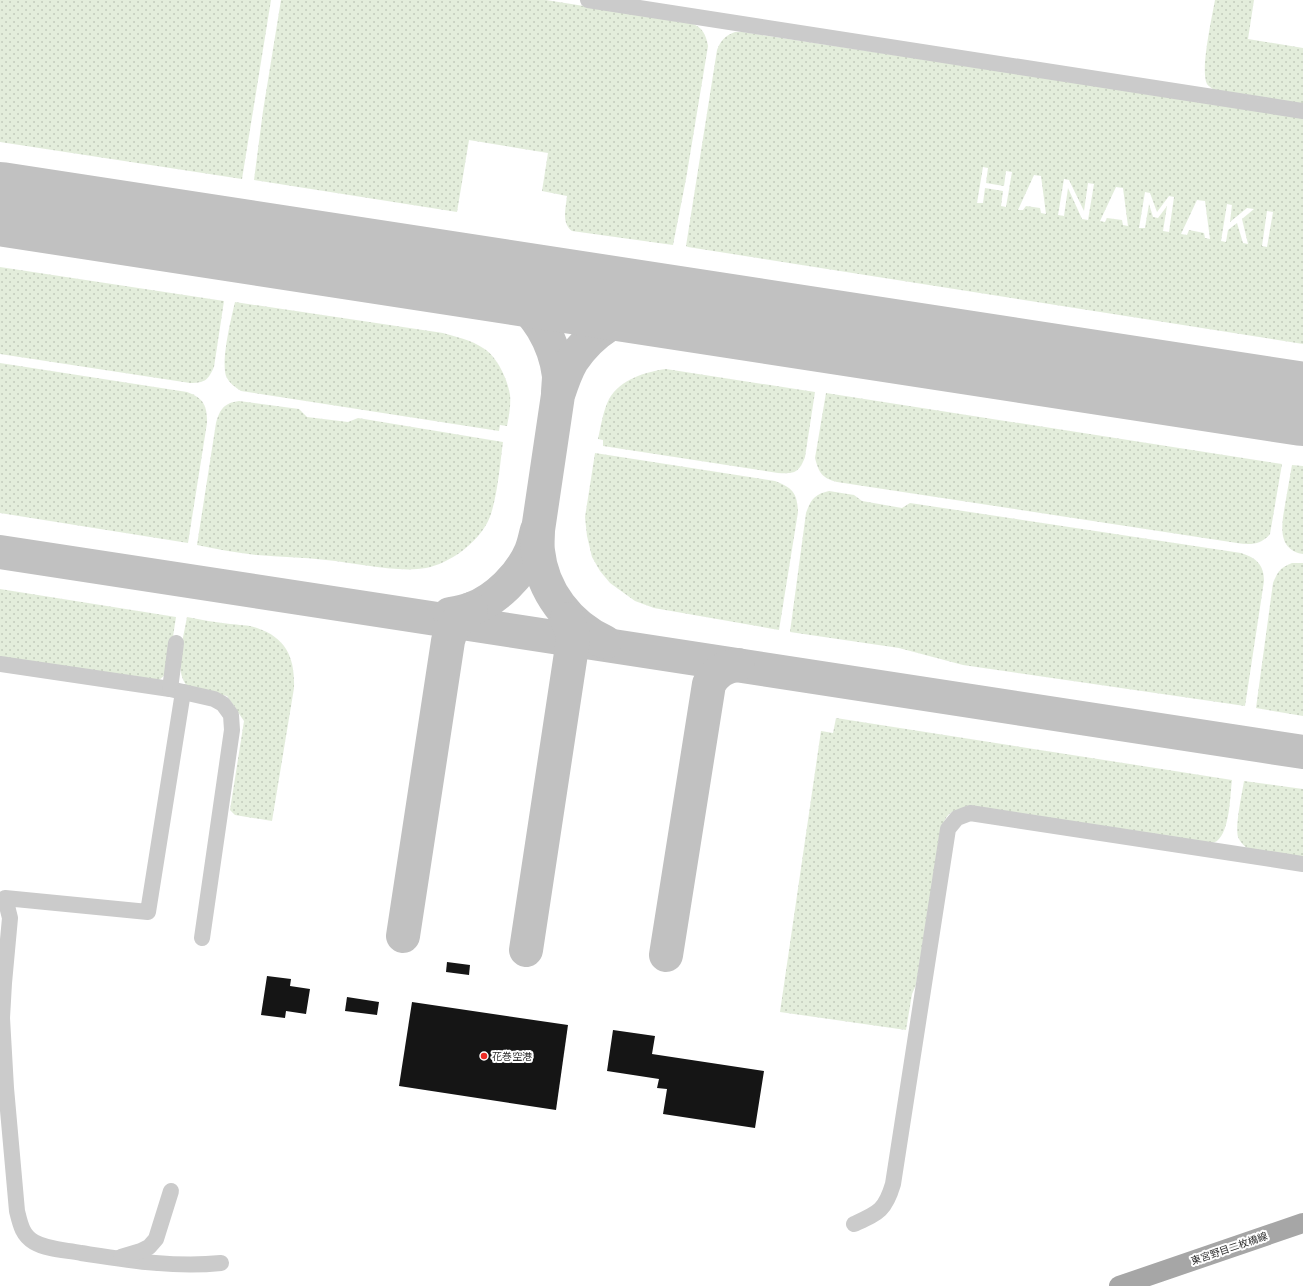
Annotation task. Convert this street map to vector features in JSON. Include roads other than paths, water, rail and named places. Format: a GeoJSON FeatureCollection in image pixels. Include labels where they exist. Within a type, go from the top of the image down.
{"type":"FeatureCollection","features":[{"type":"Feature","properties":{"kind":"main road","name":"東宮野目二枚橋線"},"geometry":{"type":"LineString","coordinates":[[1119,1286],[1303,1223]]}},
{"type":"Feature","properties":{"kind":"main road","name":"東宮野目二枚橋線"},"geometry":{"type":"LineString","coordinates":[[1126,1286],[1155,1273]]}},
{"type":"Feature","properties":{"kind":"lane"},"geometry":{"type":"LineString","coordinates":[[588,0],[1303,111]]}},
{"type":"Feature","properties":{"kind":"lane"},"geometry":{"type":"LineString","coordinates":[[176,643],[176,690],[148,912],[3,898],[10,918],[2,1018],[6,1088],[16,1203],[21,1227],[26,1236],[34,1242],[47,1247],[131,1261],[198,1266],[221,1263]]}},
{"type":"Feature","properties":{"kind":"lane"},"geometry":{"type":"LineString","coordinates":[[0,664],[176,690],[214,699],[223,704],[231,716],[232,730],[202,938]]}},
{"type":"Feature","properties":{"kind":"lane"},"geometry":{"type":"LineString","coordinates":[[854,1224],[870,1217],[881,1209],[889,1197],[893,1184],[948,829],[957,818],[970,813],[1303,864]]}},
{"type":"Feature","properties":{"kind":"lane"},"geometry":{"type":"LineString","coordinates":[[116,1258],[142,1251],[149,1247],[156,1239],[170,1191]]}},
{"type":"Feature","properties":{"kind":"place","name":"花巻空港"},"geometry":{"type":"Point","coordinates":[484,1056]}}]}
